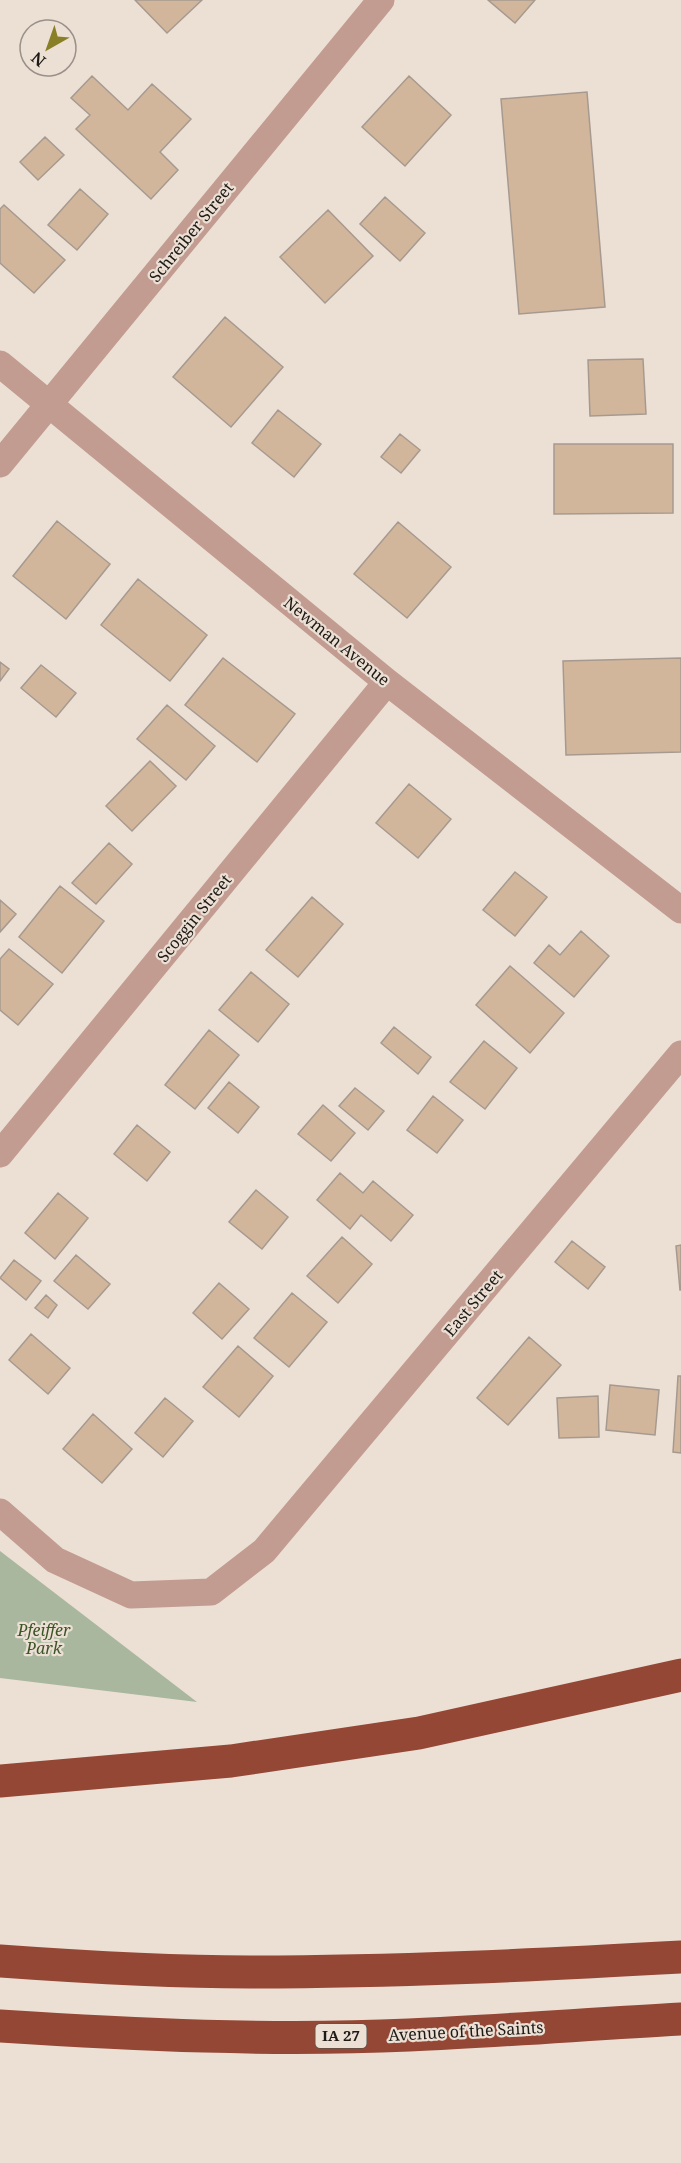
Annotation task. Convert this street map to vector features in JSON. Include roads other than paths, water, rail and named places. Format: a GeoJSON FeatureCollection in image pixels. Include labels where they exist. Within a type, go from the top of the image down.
{"type":"FeatureCollection","features":[{"type":"Feature","properties":{"kind":"highway"},"geometry":{"type":"LineString","coordinates":[[0,1781],[231,1761],[419,1733],[681,1676]]}},
{"type":"Feature","properties":{"kind":"highway"},"geometry":{"type":"LineString","coordinates":[[0,1961],[96,1968],[247,1972],[412,1970],[681,1957]]}},
{"type":"Feature","properties":{"kind":"highway","name":"Avenue of the Saints"},"geometry":{"type":"LineString","coordinates":[[0,2026],[96,2032],[244,2036],[408,2035],[681,2019]]}},
{"type":"Feature","properties":{"kind":"street","name":"Schreiber Street"},"geometry":{"type":"LineString","coordinates":[[0,464],[381,0]]}},
{"type":"Feature","properties":{"kind":"street","name":"Newman Avenue"},"geometry":{"type":"LineString","coordinates":[[0,364],[387,682],[681,910]]}},
{"type":"Feature","properties":{"kind":"street","name":"Scoggin Street"},"geometry":{"type":"LineString","coordinates":[[0,1154],[387,682]]}},
{"type":"Feature","properties":{"kind":"street","name":"East Street"},"geometry":{"type":"LineString","coordinates":[[0,1512],[55,1560],[131,1595],[211,1592],[264,1551],[681,1054]]}},
{"type":"Feature","properties":{"kind":"park label","name":"Pfeiffer Park"},"geometry":{"type":"Point","coordinates":[44,1639]}}]}
